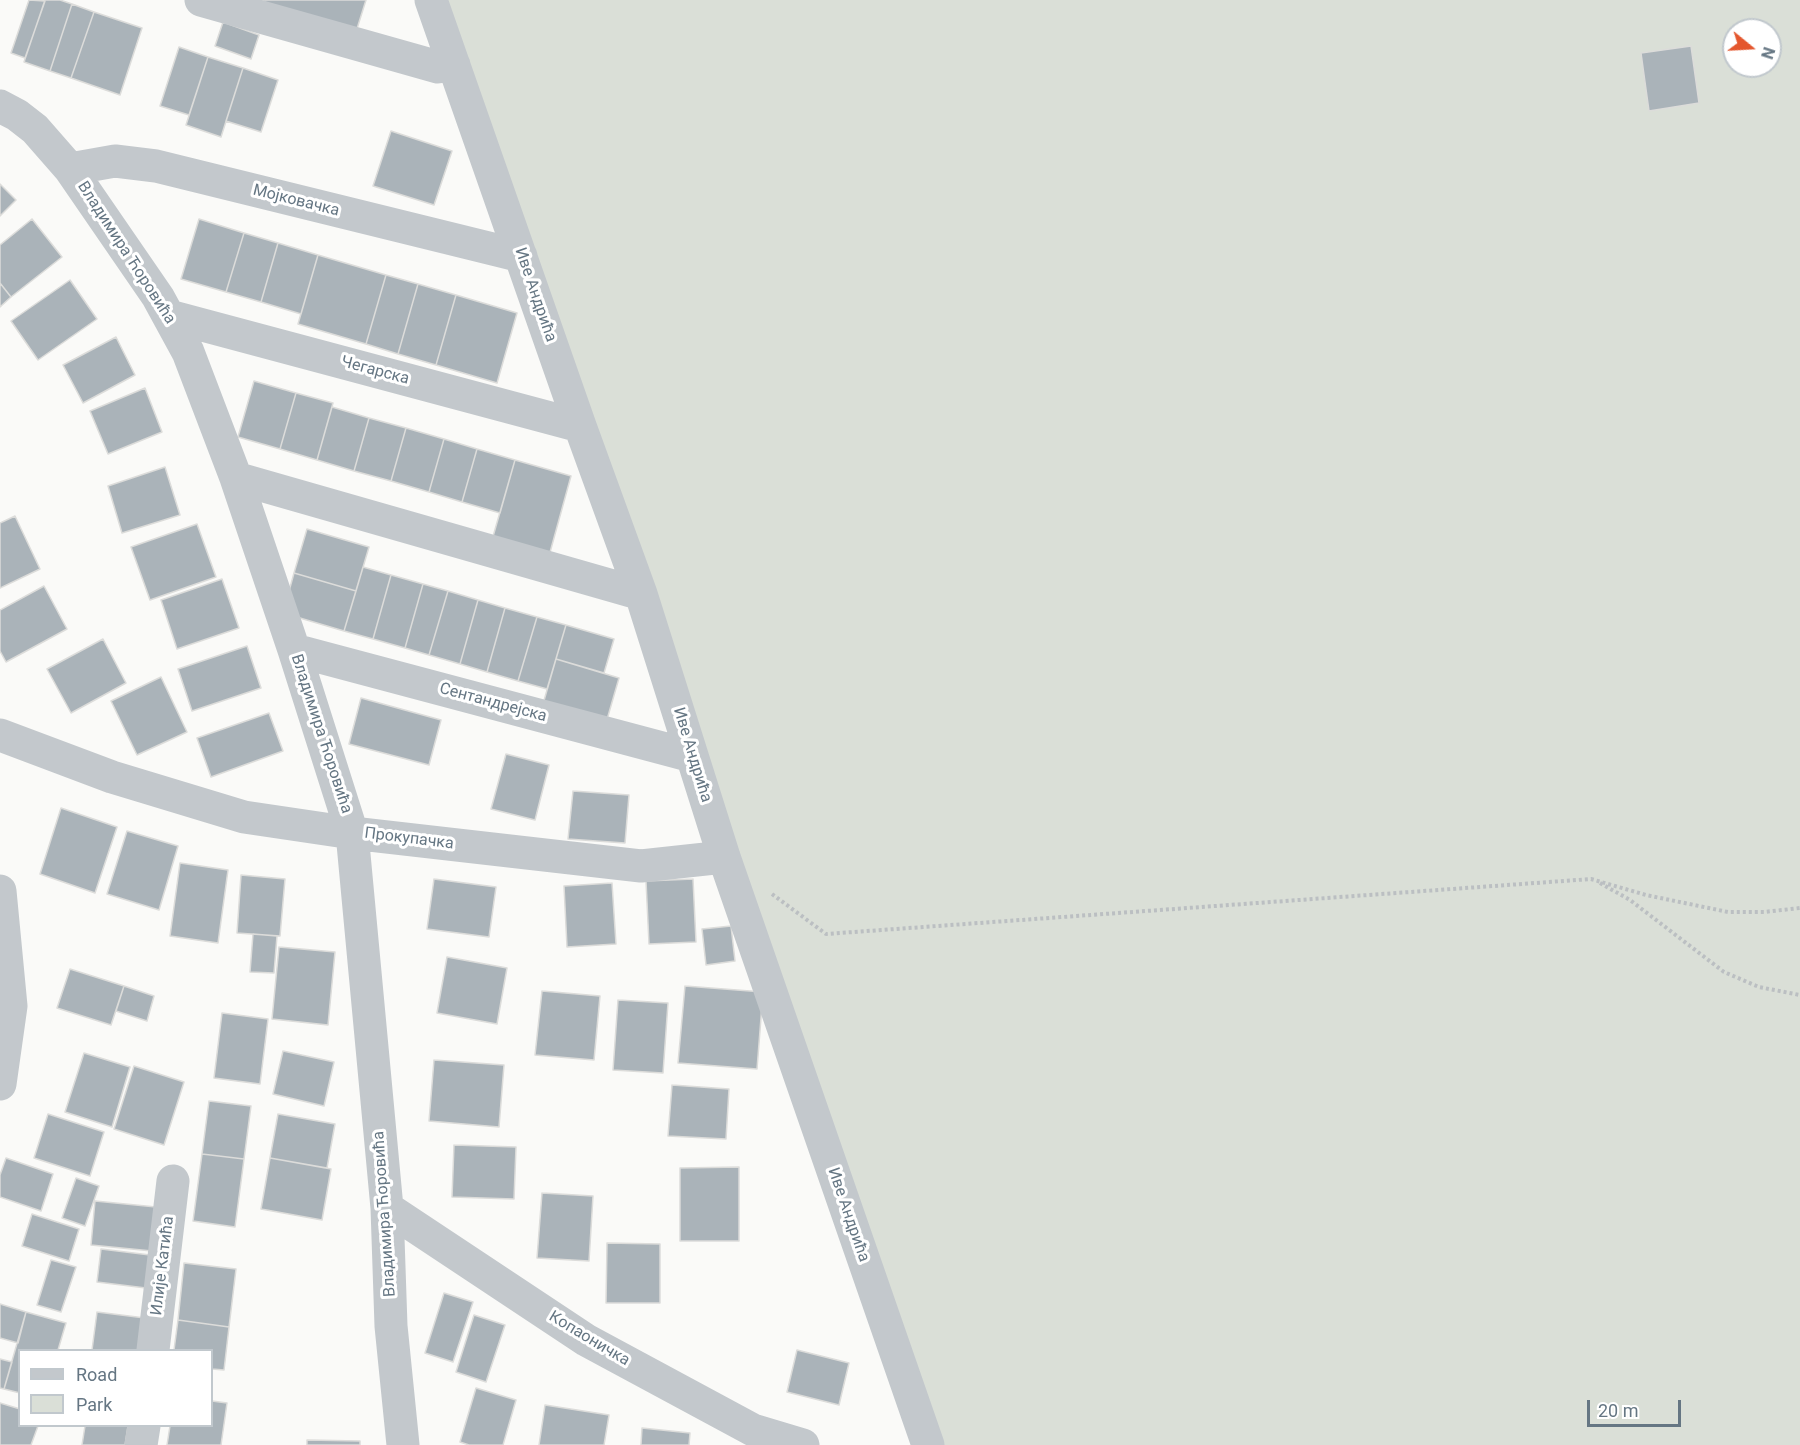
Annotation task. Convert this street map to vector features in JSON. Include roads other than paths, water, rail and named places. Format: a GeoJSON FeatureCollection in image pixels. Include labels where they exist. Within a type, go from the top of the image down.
{"type":"FeatureCollection","features":[{"type":"Feature","properties":{"kind":"street"},"geometry":{"type":"LineString","coordinates":[[201,0],[438,67],[454,65]]}},
{"type":"Feature","properties":{"kind":"street","name":"Иве Андрића"},"geometry":{"type":"LineString","coordinates":[[431,0],[641,594],[724,857],[928,1445]]}},
{"type":"Feature","properties":{"kind":"street","name":"Владимира Ћоровића"},"geometry":{"type":"LineString","coordinates":[[0,106],[17,115],[35,129],[70,169],[158,297],[188,352],[236,478],[352,832],[387,1208],[391,1326],[403,1445]]}},
{"type":"Feature","properties":{"kind":"street","name":"Мојковачка"},"geometry":{"type":"LineString","coordinates":[[70,169],[115,161],[156,166],[521,256]]}},
{"type":"Feature","properties":{"kind":"street","name":"Чегарска"},"geometry":{"type":"LineString","coordinates":[[169,316],[580,426]]}},
{"type":"Feature","properties":{"kind":"street"},"geometry":{"type":"LineString","coordinates":[[236,478],[641,594]]}},
{"type":"Feature","properties":{"kind":"street","name":"Сентандрејска"},"geometry":{"type":"LineString","coordinates":[[294,650],[692,756]]}},
{"type":"Feature","properties":{"kind":"street","name":"Прокупачка"},"geometry":{"type":"LineString","coordinates":[[0,735],[112,777],[244,817],[641,866],[724,857]]}},
{"type":"Feature","properties":{"kind":"street"},"geometry":{"type":"LineString","coordinates":[[0,891],[11,1006],[0,1084]]}},
{"type":"Feature","properties":{"kind":"street","name":"Илије Катића"},"geometry":{"type":"LineString","coordinates":[[153,1349],[173,1181]]}},
{"type":"Feature","properties":{"kind":"street","name":"Копаоничка"},"geometry":{"type":"LineString","coordinates":[[387,1208],[586,1340],[753,1430],[803,1445]]}},
{"type":"Feature","properties":{"kind":"street"},"geometry":{"type":"LineString","coordinates":[[141,1445],[144,1427]]}}]}
